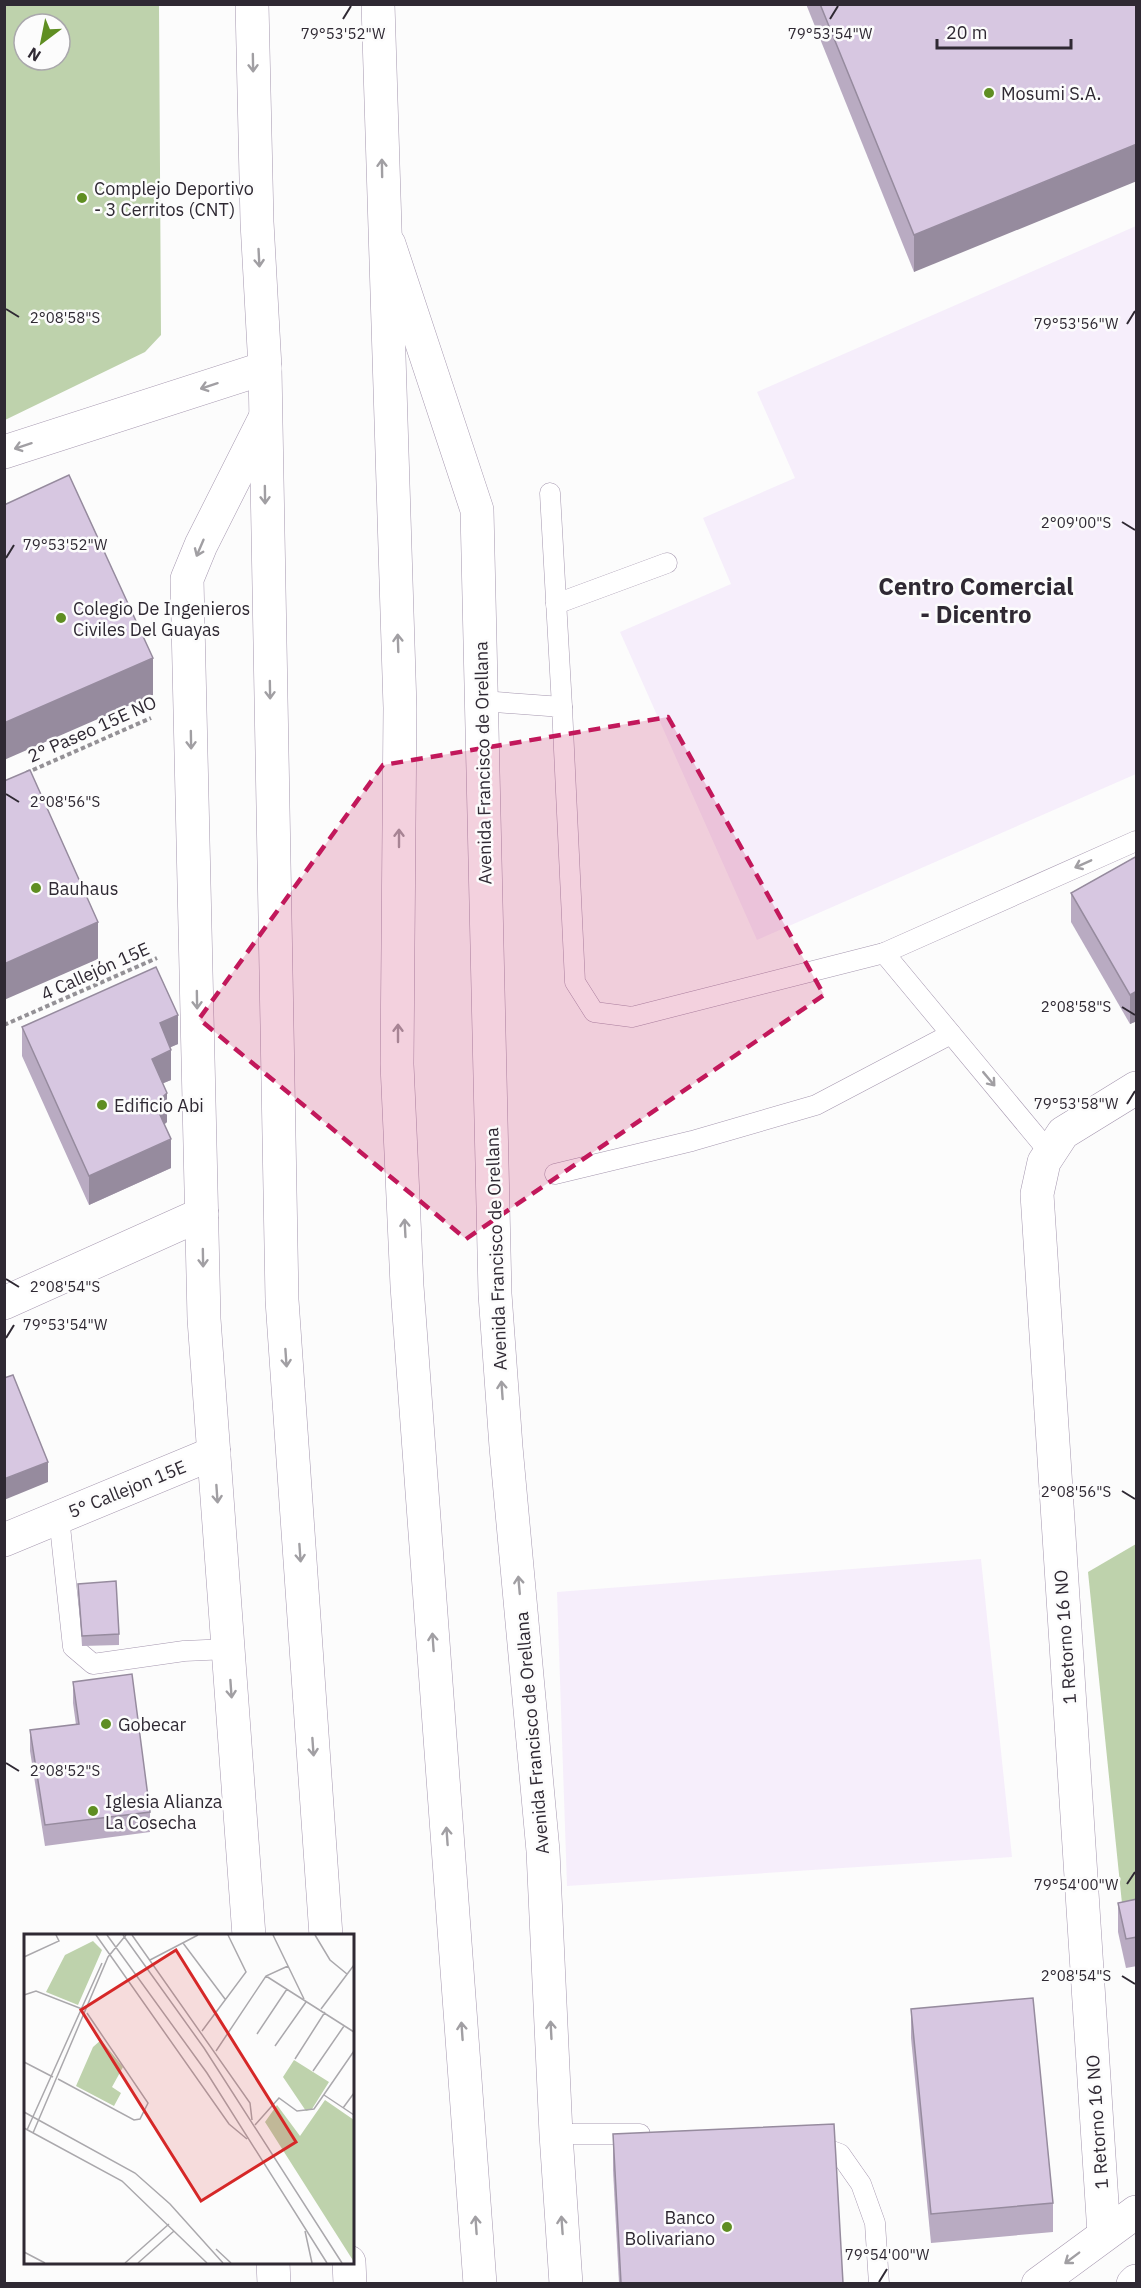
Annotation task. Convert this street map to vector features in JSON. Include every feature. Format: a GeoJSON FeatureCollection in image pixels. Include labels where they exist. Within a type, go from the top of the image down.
{"type":"FeatureCollection","features":[{"type":"Feature","properties":{"kind":"main road"},"geometry":{"type":"LineString","coordinates":[[252,4],[257,222],[265,369],[264,420],[282,1300],[326,1934]]}},
{"type":"Feature","properties":{"kind":"main road","name":"Avenida Francisco de Orellana"},"geometry":{"type":"LineString","coordinates":[[378,4],[383,226],[400,708],[397,1064],[407,1286],[480,2283]]}},
{"type":"Feature","properties":{"kind":"main road","name":"Avenida Francisco de Orellana"},"geometry":{"type":"LineString","coordinates":[[383,226],[477,510],[495,1294],[506,1447],[543,1851],[556,2134],[566,2283]]}},
{"type":"Feature","properties":{"kind":"main road"},"geometry":{"type":"LineString","coordinates":[[4,452],[265,369]]}},
{"type":"Feature","properties":{"kind":"main road"},"geometry":{"type":"LineString","coordinates":[[249,1934],[204,1319],[188,579],[201,545],[264,420]]}},
{"type":"Feature","properties":{"kind":"main road","name":"1 Retorno 16 NO"},"geometry":{"type":"LineString","coordinates":[[1104,2234],[1036,1194],[1044,1162],[1063,1133],[1137,1088]]}},
{"type":"Feature","properties":{"kind":"main road"},"geometry":{"type":"LineString","coordinates":[[4,1303],[202,1214]]}},
{"type":"Feature","properties":{"kind":"main road","name":"5° Callejon 15E"},"geometry":{"type":"LineString","coordinates":[[4,1540],[214,1454]]}},
{"type":"Feature","properties":{"kind":"main road"},"geometry":{"type":"LineString","coordinates":[[1038,2283],[1137,2212]]}},
{"type":"Feature","properties":{"kind":"main road"},"geometry":{"type":"LineString","coordinates":[[273,2264],[274,2283]]}},
{"type":"Feature","properties":{"kind":"main road"},"geometry":{"type":"LineString","coordinates":[[349,2264],[350,2283]]}},
{"type":"Feature","properties":{"kind":"lane"},"geometry":{"type":"LineString","coordinates":[[550,493],[575,982],[594,1012],[632,1017],[884,953],[1137,841]]}},
{"type":"Feature","properties":{"kind":"lane"},"geometry":{"type":"LineString","coordinates":[[556,604],[667,563]]}},
{"type":"Feature","properties":{"kind":"lane"},"geometry":{"type":"LineString","coordinates":[[482,701],[562,707]]}},
{"type":"Feature","properties":{"kind":"lane"},"geometry":{"type":"LineString","coordinates":[[884,953],[1050,1153]]}},
{"type":"Feature","properties":{"kind":"lane"},"geometry":{"type":"LineString","coordinates":[[555,1174],[692,1141],[816,1105],[951,1034]]}},
{"type":"Feature","properties":{"kind":"lane"},"geometry":{"type":"LineString","coordinates":[[50,1521],[73,1647],[93,1664],[183,1652],[228,1650]]}},
{"type":"Feature","properties":{"kind":"lane"},"geometry":{"type":"LineString","coordinates":[[556,2134],[659,2134]]}},
{"type":"Feature","properties":{"kind":"lane"},"geometry":{"type":"LineString","coordinates":[[797,2141],[807,2142],[840,2154],[861,2184],[875,2223],[879,2283]]}},
{"type":"Feature","properties":{"kind":"path","name":"2° Paseo 15E NO"},"geometry":{"type":"LineString","coordinates":[[15,778],[190,700]]}},
{"type":"Feature","properties":{"kind":"path","name":"4 Callejón 15E"},"geometry":{"type":"LineString","coordinates":[[4,1026],[196,941]]}},
{"type":"Feature","properties":{"kind":"highlighted area"},"geometry":{"type":"Polygon","coordinates":[[[668,717],[824,995],[466,1239],[199,1019],[383,765],[668,717]]]}},
{"type":"Feature","properties":{"kind":"shaded area"},"geometry":{"type":"Polygon","coordinates":[[[1136,226],[1136,774],[757,940],[620,632],[731,584],[703,518],[795,478],[757,392],[1136,226]]]}},
{"type":"Feature","properties":{"kind":"shaded area"},"geometry":{"type":"Polygon","coordinates":[[[981,1559],[1012,1857],[567,1886],[557,1592],[981,1559]]]}},
{"type":"Feature","properties":{"kind":"green space","name":"Complejo Deportivo - 3 Cerritos (CNT)"},"geometry":{"type":"Polygon","coordinates":[[[5,4],[159,5],[161,335],[145,352],[5,420],[5,4]]]}},
{"type":"Feature","properties":{"kind":"green space"},"geometry":{"type":"Polygon","coordinates":[[[1136,1544],[1136,1921],[1124,1923],[1088,1572],[1136,1544]]]}},
{"type":"Feature","properties":{"kind":"building","name":"Mosumi S.A."},"geometry":{"type":"Polygon","coordinates":[[[820,4],[1137,4],[1137,144],[914,235],[820,4]]]}},
{"type":"Feature","properties":{"kind":"building","name":"Colegio De Ingenieros Civiles Del Guayas"},"geometry":{"type":"Polygon","coordinates":[[[69,475],[153,658],[4,723],[4,505],[69,475]]]}},
{"type":"Feature","properties":{"kind":"building","name":"Bauhaus"},"geometry":{"type":"Polygon","coordinates":[[[30,770],[98,922],[4,964],[4,781],[30,770]]]}},
{"type":"Feature","properties":{"kind":"building"},"geometry":{"type":"Polygon","coordinates":[[[1137,856],[1137,991],[1130,995],[1071,893],[1137,856]]]}},
{"type":"Feature","properties":{"kind":"building","name":"Edificio Abi"},"geometry":{"type":"Polygon","coordinates":[[[156,967],[178,1015],[160,1023],[171,1050],[152,1059],[167,1093],[155,1104],[171,1139],[89,1176],[22,1027],[156,967]]]}},
{"type":"Feature","properties":{"kind":"building"},"geometry":{"type":"Polygon","coordinates":[[[13,1375],[48,1462],[4,1479],[4,1378],[13,1375]]]}},
{"type":"Feature","properties":{"kind":"building"},"geometry":{"type":"Polygon","coordinates":[[[116,1581],[119,1634],[82,1636],[78,1584],[116,1581]]]}},
{"type":"Feature","properties":{"kind":"building"},"geometry":{"type":"Polygon","coordinates":[[[132,1674],[150,1812],[45,1825],[30,1730],[79,1724],[73,1682],[132,1674]]]}},
{"type":"Feature","properties":{"kind":"building"},"geometry":{"type":"Polygon","coordinates":[[[1137,1899],[1137,1937],[1126,1939],[1118,1903],[1137,1899]]]}},
{"type":"Feature","properties":{"kind":"building"},"geometry":{"type":"Polygon","coordinates":[[[1033,1998],[1053,2203],[931,2214],[911,2009],[1033,1998]]]}},
{"type":"Feature","properties":{"kind":"building","name":"Banco Bolivariano"},"geometry":{"type":"Polygon","coordinates":[[[834,2124],[843,2283],[621,2283],[613,2134],[834,2124]]]}},
{"type":"Feature","properties":{"kind":"place","name":"Mosumi S.A."},"geometry":{"type":"Point","coordinates":[989,93]}},
{"type":"Feature","properties":{"kind":"place","name":"Complejo Deportivo - 3 Cerritos (CNT)"},"geometry":{"type":"Point","coordinates":[82,198]}},
{"type":"Feature","properties":{"kind":"place","name":"Colegio De Ingenieros Civiles Del Guayas"},"geometry":{"type":"Point","coordinates":[61,618]}},
{"type":"Feature","properties":{"kind":"place","name":"Bauhaus"},"geometry":{"type":"Point","coordinates":[36,888]}},
{"type":"Feature","properties":{"kind":"place","name":"Edificio Abi"},"geometry":{"type":"Point","coordinates":[102,1105]}},
{"type":"Feature","properties":{"kind":"place","name":"Gobecar"},"geometry":{"type":"Point","coordinates":[106,1724]}},
{"type":"Feature","properties":{"kind":"place","name":"Iglesia Alianza La Cosecha"},"geometry":{"type":"Point","coordinates":[93,1811]}},
{"type":"Feature","properties":{"kind":"place","name":"Banco Bolivariano"},"geometry":{"type":"Point","coordinates":[727,2227]}},
{"type":"Feature","properties":{"kind":"district","name":"Centro Comercial - Dicentro"},"geometry":{"type":"Point","coordinates":[976,600]}}]}
